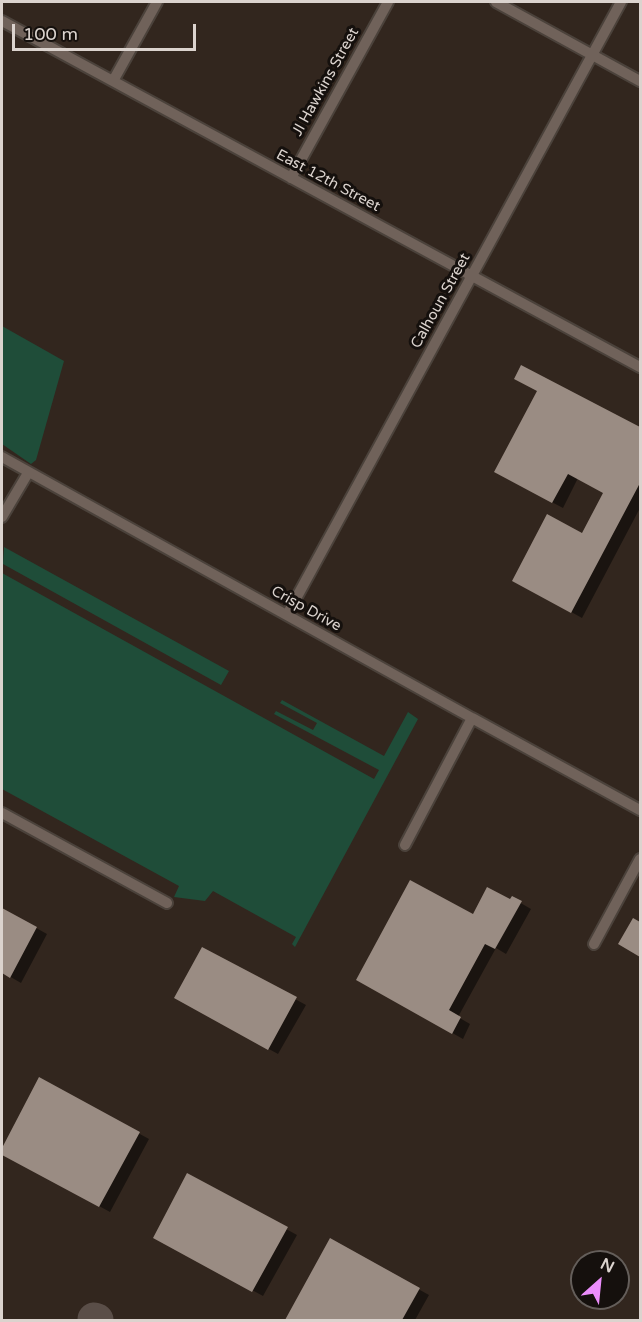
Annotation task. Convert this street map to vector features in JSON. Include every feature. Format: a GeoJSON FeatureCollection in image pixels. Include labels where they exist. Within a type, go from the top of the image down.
{"type":"FeatureCollection","features":[{"type":"Feature","properties":{"kind":"street"},"geometry":{"type":"LineString","coordinates":[[113,81],[157,2]]}},
{"type":"Feature","properties":{"kind":"street","name":"Jl Hawkins Street"},"geometry":{"type":"LineString","coordinates":[[291,178],[388,2]]}},
{"type":"Feature","properties":{"kind":"street"},"geometry":{"type":"LineString","coordinates":[[496,2],[640,81]]}},
{"type":"Feature","properties":{"kind":"street","name":"Calhoun Street"},"geometry":{"type":"LineString","coordinates":[[287,615],[621,2]]}},
{"type":"Feature","properties":{"kind":"street","name":"East 12th Street"},"geometry":{"type":"LineString","coordinates":[[2,21],[640,367]]}},
{"type":"Feature","properties":{"kind":"street","name":"Crisp Drive"},"geometry":{"type":"LineString","coordinates":[[2,456],[28,473],[640,810]]}},
{"type":"Feature","properties":{"kind":"street"},"geometry":{"type":"LineString","coordinates":[[2,517],[28,473]]}},
{"type":"Feature","properties":{"kind":"street"},"geometry":{"type":"LineString","coordinates":[[405,844],[472,718]]}},
{"type":"Feature","properties":{"kind":"street"},"geometry":{"type":"LineString","coordinates":[[2,813],[167,903]]}},
{"type":"Feature","properties":{"kind":"street"},"geometry":{"type":"LineString","coordinates":[[594,944],[640,859]]}},
{"type":"Feature","properties":{"kind":"green space"},"geometry":{"type":"Polygon","coordinates":[[[2,326],[64,361],[36,460],[31,464],[2,444],[2,326]]]}},
{"type":"Feature","properties":{"kind":"green space"},"geometry":{"type":"Polygon","coordinates":[[[4,547],[229,671],[221,685],[3,564],[4,547]]]}},
{"type":"Feature","properties":{"kind":"green space"},"geometry":{"type":"Polygon","coordinates":[[[2,573],[374,779],[379,770],[274,714],[276,711],[313,730],[317,723],[280,703],[282,700],[384,756],[408,712],[418,719],[295,947],[292,944],[296,937],[213,891],[205,901],[174,897],[179,886],[2,789],[2,573]]]}},
{"type":"Feature","properties":{"kind":"building"},"geometry":{"type":"Polygon","coordinates":[[[521,365],[640,427],[640,483],[571,613],[512,581],[547,514],[582,533],[603,493],[568,474],[552,503],[494,472],[537,391],[514,379],[521,365]]]}},
{"type":"Feature","properties":{"kind":"building"},"geometry":{"type":"Polygon","coordinates":[[[410,880],[473,914],[487,887],[510,899],[512,896],[522,901],[495,949],[485,944],[449,1010],[461,1017],[452,1034],[356,980],[410,880]]]}},
{"type":"Feature","properties":{"kind":"building"},"geometry":{"type":"Polygon","coordinates":[[[2,908],[37,927],[10,978],[2,973],[2,908]]]}},
{"type":"Feature","properties":{"kind":"building"},"geometry":{"type":"Polygon","coordinates":[[[633,918],[640,922],[640,957],[618,944],[633,918]]]}},
{"type":"Feature","properties":{"kind":"building"},"geometry":{"type":"Polygon","coordinates":[[[202,947],[297,997],[268,1050],[174,998],[202,947]]]}},
{"type":"Feature","properties":{"kind":"building"},"geometry":{"type":"Polygon","coordinates":[[[39,1077],[140,1132],[99,1207],[2,1155],[2,1148],[39,1077]]]}},
{"type":"Feature","properties":{"kind":"building"},"geometry":{"type":"Polygon","coordinates":[[[187,1173],[288,1227],[252,1292],[153,1238],[187,1173]]]}},
{"type":"Feature","properties":{"kind":"building"},"geometry":{"type":"Polygon","coordinates":[[[330,1238],[420,1288],[402,1320],[285,1320],[330,1238]]]}}]}
